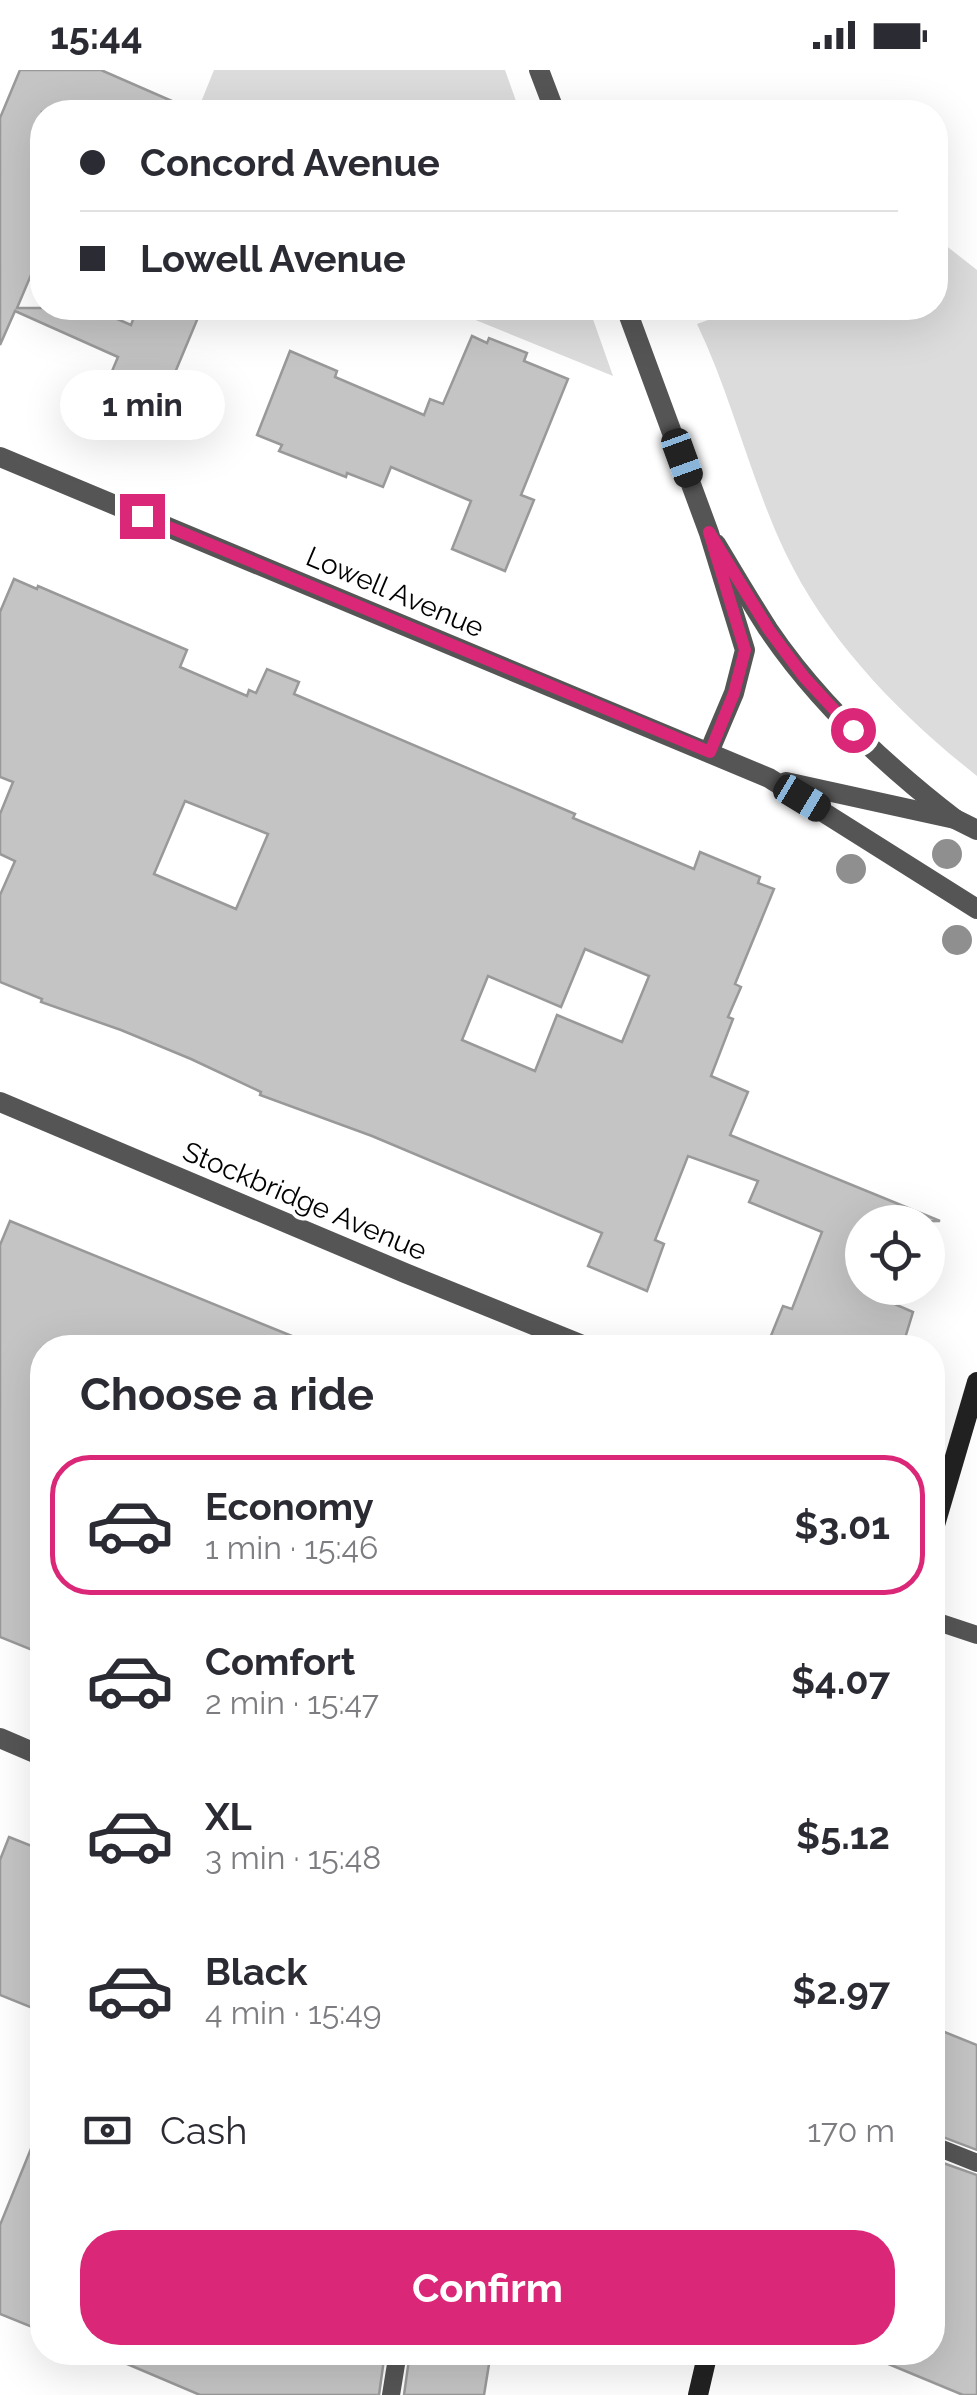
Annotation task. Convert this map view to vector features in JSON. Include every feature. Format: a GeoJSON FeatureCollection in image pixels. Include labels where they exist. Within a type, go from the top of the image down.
{"type":"FeatureCollection","features":[{"type":"Feature","properties":{"kind":"main road"},"geometry":{"type":"LineString","coordinates":[[945,1477],[970,1433],[977,1382]]}},
{"type":"Feature","properties":{"kind":"main road"},"geometry":{"type":"LineString","coordinates":[[698,2395],[705,2365]]}},
{"type":"Feature","properties":{"kind":"street"},"geometry":{"type":"LineString","coordinates":[[539,70],[550,100]]}},
{"type":"Feature","properties":{"kind":"street"},"geometry":{"type":"LineString","coordinates":[[630,320],[709,532],[745,650],[734,693],[710,752]]}},
{"type":"Feature","properties":{"kind":"street","name":"Lowell Avenue"},"geometry":{"type":"LineString","coordinates":[[0,457],[769,778],[977,909]]}},
{"type":"Feature","properties":{"kind":"street"},"geometry":{"type":"LineString","coordinates":[[709,532],[769,630],[804,677],[896,774],[955,820]]}},
{"type":"Feature","properties":{"kind":"street","name":"Lowell Avenue"},"geometry":{"type":"LineString","coordinates":[[769,778],[955,820],[977,830]]}},
{"type":"Feature","properties":{"kind":"street","name":"Stockbridge Avenue"},"geometry":{"type":"LineString","coordinates":[[0,1102],[558,1335]]}},
{"type":"Feature","properties":{"kind":"street"},"geometry":{"type":"LineString","coordinates":[[0,1738],[30,1751]]}},
{"type":"Feature","properties":{"kind":"lane"},"geometry":{"type":"LineString","coordinates":[[945,1625],[977,1636]]}},
{"type":"Feature","properties":{"kind":"lane"},"geometry":{"type":"LineString","coordinates":[[945,2149],[977,2163]]}},
{"type":"Feature","properties":{"kind":"lane"},"geometry":{"type":"LineString","coordinates":[[391,2395],[396,2365]]}},
{"type":"Feature","properties":{"kind":"shaded area"},"geometry":{"type":"Polygon","coordinates":[[[214,70],[505,70],[516,100],[202,100],[214,70]]]}},
{"type":"Feature","properties":{"kind":"shaded area"},"geometry":{"type":"Polygon","coordinates":[[[948,247],[977,270],[977,776],[868,675],[802,585],[761,495],[697,324],[708,320],[948,320],[948,247]]]}},
{"type":"Feature","properties":{"kind":"shaded area"},"geometry":{"type":"Polygon","coordinates":[[[475,320],[593,320],[613,376],[475,320]]]}},
{"type":"Feature","properties":{"kind":"building"},"geometry":{"type":"Polygon","coordinates":[[[20,70],[101,70],[170,100],[30,100],[30,277],[17,308],[30,308],[30,318],[15,311],[0,345],[0,118],[20,70]]]}},
{"type":"Feature","properties":{"kind":"building"},"geometry":{"type":"Polygon","coordinates":[[[35,320],[120,320],[131,325],[133,320],[197,320],[161,406],[107,383],[118,357],[35,320]]]}},
{"type":"Feature","properties":{"kind":"building"},"geometry":{"type":"Polygon","coordinates":[[[472,336],[487,343],[489,338],[527,353],[524,361],[568,379],[521,495],[534,500],[505,571],[452,549],[471,501],[391,467],[383,487],[347,473],[346,477],[279,451],[282,445],[257,435],[290,351],[337,371],[335,377],[424,415],[430,399],[443,404],[472,336]]]}},
{"type":"Feature","properties":{"kind":"building"},"geometry":{"type":"Polygon","coordinates":[[[14,579],[187,650],[180,667],[247,696],[249,690],[256,693],[267,669],[299,682],[294,694],[575,814],[573,818],[694,869],[700,852],[760,877],[758,883],[774,889],[735,984],[741,987],[728,1017],[733,1019],[711,1076],[748,1092],[730,1135],[901,1205],[845,1205],[845,1305],[897,1305],[913,1312],[906,1335],[771,1335],[783,1306],[792,1309],[822,1232],[749,1202],[758,1181],[688,1156],[655,1240],[664,1244],[647,1291],[588,1266],[602,1233],[372,1136],[260,1095],[261,1092],[191,1059],[41,1002],[42,999],[0,982],[0,895],[15,861],[0,854],[0,814],[13,782],[0,777],[0,612],[14,579]],[[185,801],[154,874],[236,909],[268,834],[185,801]],[[585,949],[561,1007],[488,976],[462,1040],[535,1071],[557,1015],[622,1042],[649,976],[585,949]]]}},
{"type":"Feature","properties":{"kind":"building"},"geometry":{"type":"Polygon","coordinates":[[[10,1221],[289,1335],[30,1335],[30,1649],[0,1637],[0,1245],[10,1221]]]}},
{"type":"Feature","properties":{"kind":"building"},"geometry":{"type":"Polygon","coordinates":[[[9,1837],[30,1845],[30,2007],[0,1995],[0,1860],[9,1837]]]}},
{"type":"Feature","properties":{"kind":"building"},"geometry":{"type":"Polygon","coordinates":[[[945,2032],[977,2045],[977,2150],[945,2138],[945,2032]]]}},
{"type":"Feature","properties":{"kind":"building"},"geometry":{"type":"Polygon","coordinates":[[[30,2151],[30,2326],[0,2314],[0,2225],[30,2151]]]}},
{"type":"Feature","properties":{"kind":"building"},"geometry":{"type":"Polygon","coordinates":[[[945,2164],[977,2175],[977,2395],[963,2395],[891,2365],[945,2365],[945,2164]]]}},
{"type":"Feature","properties":{"kind":"building"},"geometry":{"type":"Polygon","coordinates":[[[130,2365],[383,2365],[379,2395],[200,2395],[130,2365]]]}},
{"type":"Feature","properties":{"kind":"building"},"geometry":{"type":"Polygon","coordinates":[[[408,2365],[489,2365],[484,2395],[404,2395],[408,2365]]]}},
{"type":"Feature","properties":{"kind":"route"},"geometry":{"type":"LineString","coordinates":[[142,516],[710,752],[734,693],[745,650],[709,532],[769,630],[804,677],[853,730]]}}]}
